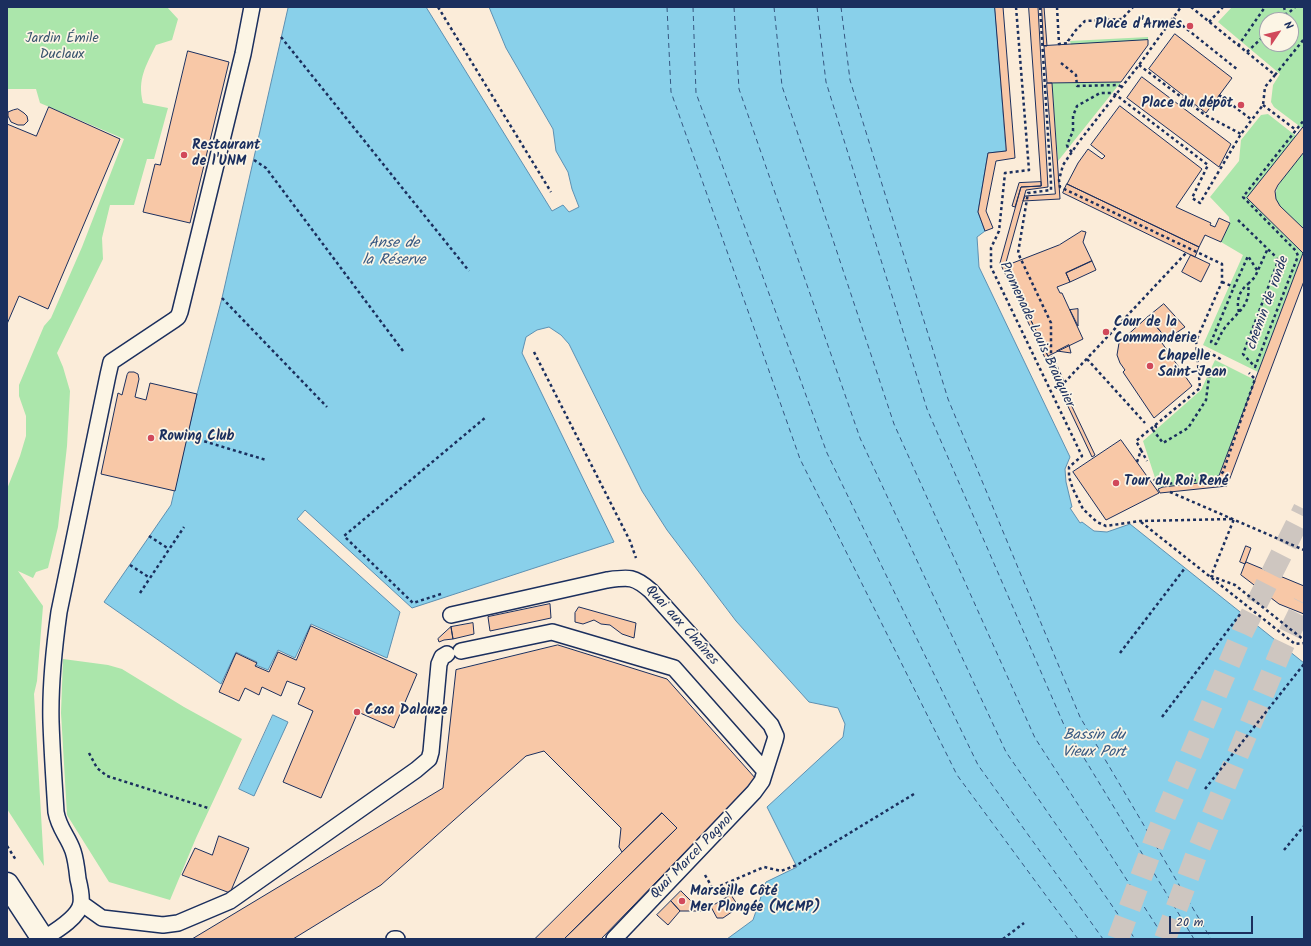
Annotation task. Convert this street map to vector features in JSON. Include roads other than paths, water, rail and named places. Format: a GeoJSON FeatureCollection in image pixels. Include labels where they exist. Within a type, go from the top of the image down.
{"type":"FeatureCollection","features":[{"type":"Feature","properties":{"kind":"main road"},"geometry":{"type":"LineString","coordinates":[[7,884],[43,939]]}},
{"type":"Feature","properties":{"kind":"lane"},"geometry":{"type":"LineString","coordinates":[[43,939],[62,927],[77,911],[81,903],[73,851],[57,822],[51,721],[54,643],[111,362],[174,320],[178,317],[180,312],[243,54],[252,7]]}},
{"type":"Feature","properties":{"kind":"lane","name":"Quai aux Chaînes"},"geometry":{"type":"LineString","coordinates":[[451,615],[620,578],[628,578],[641,582],[651,591],[771,725],[776,736],[765,771]]}},
{"type":"Feature","properties":{"kind":"lane"},"geometry":{"type":"LineString","coordinates":[[81,903],[102,918],[164,926],[178,923],[230,901],[416,770],[429,759],[431,752],[439,664],[442,657],[454,652],[552,632],[674,668],[765,771]]}},
{"type":"Feature","properties":{"kind":"lane","name":"Quai Marcel Pagnol"},"geometry":{"type":"LineString","coordinates":[[614,939],[754,792],[762,781],[765,771]]}},
{"type":"Feature","properties":{"kind":"water"},"geometry":{"type":"Polygon","coordinates":[[[285,7],[426,7],[552,211],[563,205],[569,212],[579,207],[572,189],[568,172],[556,151],[553,129],[506,48],[489,7],[995,7],[1006,151],[988,153],[978,212],[985,231],[977,237],[979,267],[1070,457],[1065,469],[1066,482],[1072,507],[1070,508],[1080,523],[1082,522],[1094,531],[1107,532],[1130,524],[1304,663],[1304,939],[727,939],[753,920],[766,882],[797,867],[767,807],[843,737],[845,724],[838,708],[809,702],[736,621],[667,530],[642,491],[569,344],[561,335],[549,327],[537,330],[526,337],[522,353],[614,542],[412,608],[305,510],[297,519],[400,612],[387,658],[311,624],[295,658],[278,650],[268,670],[256,665],[257,662],[236,652],[221,684],[104,602],[171,505],[197,394],[222,298],[288,8],[285,7]]]}},
{"type":"Feature","properties":{"kind":"water"},"geometry":{"type":"Polygon","coordinates":[[[273,715],[288,722],[254,796],[239,789],[273,715]]]}},
{"type":"Feature","properties":{"kind":"tunnel"},"geometry":{"type":"LineString","coordinates":[[1118,939],[1156,837],[1242,633],[1304,509]]}},
{"type":"Feature","properties":{"kind":"tunnel"},"geometry":{"type":"LineString","coordinates":[[1165,939],[1197,853],[1283,646],[1304,603]]}},
{"type":"Feature","properties":{"kind":"place","name":"Place d'Armes"},"geometry":{"type":"Point","coordinates":[1190,26]}},
{"type":"Feature","properties":{"kind":"place","name":"Place du dépôt"},"geometry":{"type":"Point","coordinates":[1241,105]}},
{"type":"Feature","properties":{"kind":"place","name":"Restaurant de l'UNM"},"geometry":{"type":"Point","coordinates":[184,155]}},
{"type":"Feature","properties":{"kind":"place","name":"Cour de la Commanderie"},"geometry":{"type":"Point","coordinates":[1106,332]}},
{"type":"Feature","properties":{"kind":"place","name":"Chapelle Saint-Jean"},"geometry":{"type":"Point","coordinates":[1150,366]}},
{"type":"Feature","properties":{"kind":"place","name":"Rowing Club"},"geometry":{"type":"Point","coordinates":[151,438]}},
{"type":"Feature","properties":{"kind":"place","name":"Tour du Roi René"},"geometry":{"type":"Point","coordinates":[1116,483]}},
{"type":"Feature","properties":{"kind":"place","name":"Casa Dalauze"},"geometry":{"type":"Point","coordinates":[357,712]}},
{"type":"Feature","properties":{"kind":"place","name":"Marseille Côté Mer Plongée (MCMP)"},"geometry":{"type":"Point","coordinates":[682,901]}},
{"type":"Feature","properties":{"kind":"park label","name":"Jardin Émile Duclaux"},"geometry":{"type":"Point","coordinates":[62,48]}},
{"type":"Feature","properties":{"kind":"water label","name":"Anse de la Réserve"},"geometry":{"type":"Point","coordinates":[394,252]}},
{"type":"Feature","properties":{"kind":"water label","name":"Bassin du Vieux Port"},"geometry":{"type":"Point","coordinates":[1094,744]}}]}
